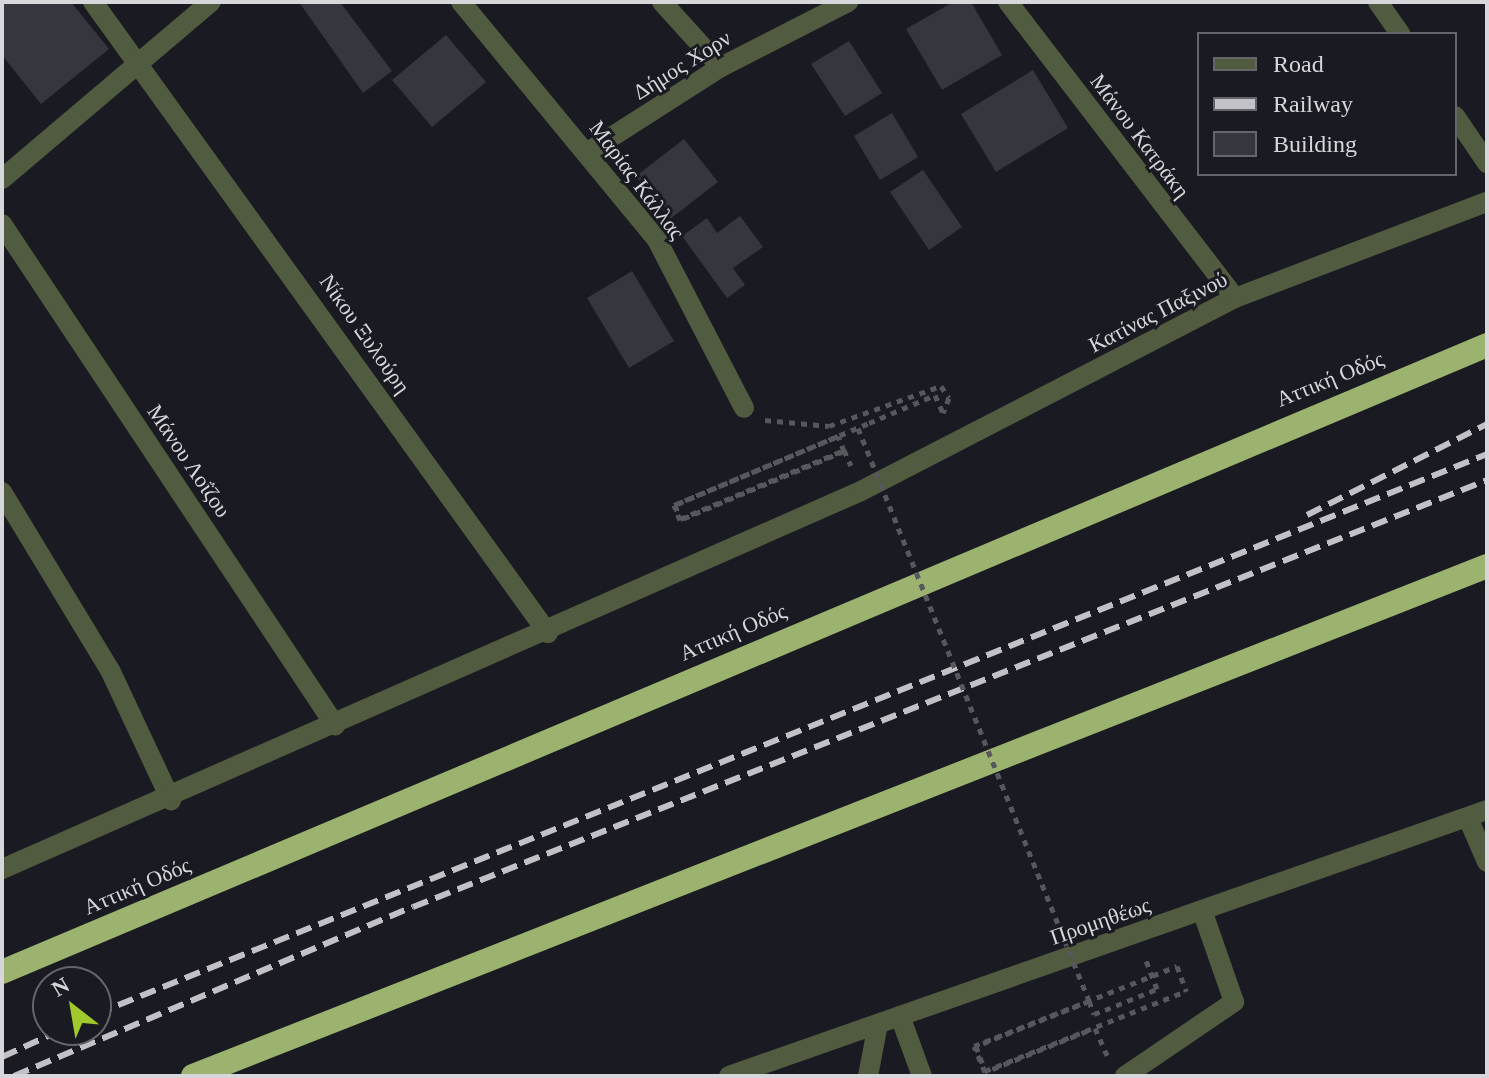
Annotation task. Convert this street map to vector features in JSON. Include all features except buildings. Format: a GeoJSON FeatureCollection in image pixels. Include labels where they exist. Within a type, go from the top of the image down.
{"type":"FeatureCollection","features":[{"type":"Feature","properties":{"kind":"highway","name":"Αττική Οδός"},"geometry":{"type":"LineString","coordinates":[[2,972],[1487,345]]}},
{"type":"Feature","properties":{"kind":"highway"},"geometry":{"type":"LineString","coordinates":[[193,1076],[1487,566]]}},
{"type":"Feature","properties":{"kind":"street","name":"Νίκου Ξυλούρη"},"geometry":{"type":"LineString","coordinates":[[93,2],[144,64],[548,633]]}},
{"type":"Feature","properties":{"kind":"street"},"geometry":{"type":"LineString","coordinates":[[2,179],[144,64],[211,2]]}},
{"type":"Feature","properties":{"kind":"street","name":"Μαρίας Κάλλας"},"geometry":{"type":"LineString","coordinates":[[461,2],[588,152],[657,240],[744,408]]}},
{"type":"Feature","properties":{"kind":"street"},"geometry":{"type":"LineString","coordinates":[[662,2],[721,67]]}},
{"type":"Feature","properties":{"kind":"street","name":"Δήμος Χορν"},"geometry":{"type":"LineString","coordinates":[[588,152],[721,67],[848,2]]}},
{"type":"Feature","properties":{"kind":"street","name":"Μάνου Κατράκη"},"geometry":{"type":"LineString","coordinates":[[1008,2],[1235,298]]}},
{"type":"Feature","properties":{"kind":"street"},"geometry":{"type":"LineString","coordinates":[[1378,2],[1399,32]]}},
{"type":"Feature","properties":{"kind":"street"},"geometry":{"type":"LineString","coordinates":[[1457,119],[1487,163]]}},
{"type":"Feature","properties":{"kind":"street","name":"Κατίνας Παξινού"},"geometry":{"type":"LineString","coordinates":[[2,869],[171,800],[861,491],[1235,298],[1487,202]]}},
{"type":"Feature","properties":{"kind":"street","name":"Μάνου Λοΐζου"},"geometry":{"type":"LineString","coordinates":[[2,224],[335,725]]}},
{"type":"Feature","properties":{"kind":"street"},"geometry":{"type":"LineString","coordinates":[[2,492],[110,670],[171,800]]}},
{"type":"Feature","properties":{"kind":"street"},"geometry":{"type":"LineString","coordinates":[[1478,814],[1487,862]]}},
{"type":"Feature","properties":{"kind":"street","name":"Προμηθέως"},"geometry":{"type":"LineString","coordinates":[[729,1076],[765,1070],[900,1016],[1478,814]]}},
{"type":"Feature","properties":{"kind":"street"},"geometry":{"type":"LineString","coordinates":[[1117,1070],[1234,1002],[1202,910]]}},
{"type":"Feature","properties":{"kind":"street"},"geometry":{"type":"LineString","coordinates":[[900,1016],[922,1076]]}},
{"type":"Feature","properties":{"kind":"street"},"geometry":{"type":"LineString","coordinates":[[868,1076],[878,1024]]}},
{"type":"Feature","properties":{"kind":"path"},"geometry":{"type":"LineString","coordinates":[[744,408],[761,420],[829,426],[941,386],[949,398],[943,413]]}},
{"type":"Feature","properties":{"kind":"path"},"geometry":{"type":"LineString","coordinates":[[837,454],[680,519],[675,505],[838,436],[844,451],[680,520],[674,505],[858,428],[931,397]]}},
{"type":"Feature","properties":{"kind":"path"},"geometry":{"type":"LineString","coordinates":[[858,428],[1094,1014],[1157,989],[1135,934]]}},
{"type":"Feature","properties":{"kind":"path"},"geometry":{"type":"LineString","coordinates":[[1089,1001],[976,1046],[985,1071],[1186,991],[1177,966],[974,1046],[985,1072],[1099,1027],[1117,1070]]}},
{"type":"Feature","properties":{"kind":"railway"},"geometry":{"type":"LineString","coordinates":[[1307,515],[1487,424]]}},
{"type":"Feature","properties":{"kind":"railway"},"geometry":{"type":"LineString","coordinates":[[112,1008],[1487,454]]}},
{"type":"Feature","properties":{"kind":"railway"},"geometry":{"type":"LineString","coordinates":[[14,1076],[413,907],[1487,480]]}},
{"type":"Feature","properties":{"kind":"railway"},"geometry":{"type":"LineString","coordinates":[[2,1057],[32,1043]]}}]}
